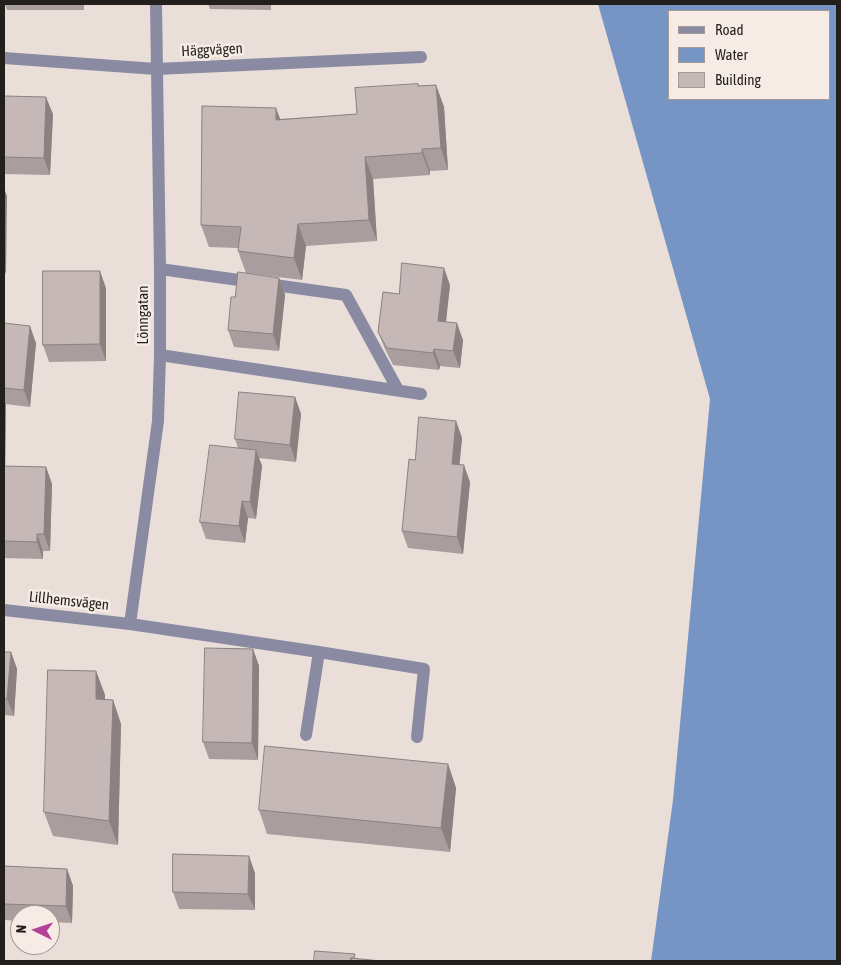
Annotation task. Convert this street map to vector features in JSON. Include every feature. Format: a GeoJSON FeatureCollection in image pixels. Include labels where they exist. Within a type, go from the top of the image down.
{"type":"FeatureCollection","features":[{"type":"Feature","properties":{"kind":"street","name":"Lönngatan"},"geometry":{"type":"LineString","coordinates":[[130,624],[158,420],[160,269],[156,4]]}},
{"type":"Feature","properties":{"kind":"street","name":"Häggvägen"},"geometry":{"type":"LineString","coordinates":[[4,58],[156,69],[421,57]]}},
{"type":"Feature","properties":{"kind":"street"},"geometry":{"type":"LineString","coordinates":[[160,269],[346,295],[398,390]]}},
{"type":"Feature","properties":{"kind":"street"},"geometry":{"type":"LineString","coordinates":[[160,355],[421,394]]}},
{"type":"Feature","properties":{"kind":"street","name":"Lillhemsvägen"},"geometry":{"type":"LineString","coordinates":[[4,610],[130,624],[424,669],[417,737]]}},
{"type":"Feature","properties":{"kind":"street"},"geometry":{"type":"LineString","coordinates":[[306,735],[319,652]]}},
{"type":"Feature","properties":{"kind":"water"},"geometry":{"type":"Polygon","coordinates":[[[598,4],[837,4],[837,961],[651,961],[673,800],[710,399],[598,4]]]}},
{"type":"Feature","properties":{"kind":"building"},"geometry":{"type":"Polygon","coordinates":[[[418,84],[418,86],[436,85],[441,148],[422,149],[422,153],[365,157],[369,220],[298,224],[294,258],[238,251],[241,227],[201,225],[202,106],[276,108],[276,120],[357,114],[355,88],[418,84]]]}},
{"type":"Feature","properties":{"kind":"building"},"geometry":{"type":"Polygon","coordinates":[[[4,96],[46,97],[44,158],[4,157],[4,96]]]}},
{"type":"Feature","properties":{"kind":"building"},"geometry":{"type":"Polygon","coordinates":[[[402,263],[444,268],[438,321],[457,323],[453,351],[434,349],[433,353],[387,348],[378,332],[383,292],[399,294],[402,263]]]}},
{"type":"Feature","properties":{"kind":"building"},"geometry":{"type":"Polygon","coordinates":[[[43,271],[100,271],[100,344],[43,345],[43,271]]]}},
{"type":"Feature","properties":{"kind":"building"},"geometry":{"type":"Polygon","coordinates":[[[238,272],[279,278],[273,334],[228,330],[231,297],[235,297],[238,272]]]}},
{"type":"Feature","properties":{"kind":"building"},"geometry":{"type":"Polygon","coordinates":[[[4,323],[30,326],[24,390],[4,388],[4,323]]]}},
{"type":"Feature","properties":{"kind":"building"},"geometry":{"type":"Polygon","coordinates":[[[239,392],[295,397],[290,445],[235,439],[239,392]]]}},
{"type":"Feature","properties":{"kind":"building"},"geometry":{"type":"Polygon","coordinates":[[[419,417],[456,421],[452,464],[464,465],[457,537],[402,531],[409,459],[415,460],[419,417]]]}},
{"type":"Feature","properties":{"kind":"building"},"geometry":{"type":"Polygon","coordinates":[[[210,445],[256,450],[250,502],[242,501],[239,526],[200,522],[210,445]]]}},
{"type":"Feature","properties":{"kind":"building"},"geometry":{"type":"Polygon","coordinates":[[[4,466],[46,467],[44,534],[37,534],[37,542],[4,541],[4,466]]]}},
{"type":"Feature","properties":{"kind":"building"},"geometry":{"type":"Polygon","coordinates":[[[205,648],[253,649],[252,743],[203,742],[205,648]]]}},
{"type":"Feature","properties":{"kind":"building"},"geometry":{"type":"Polygon","coordinates":[[[4,652],[11,652],[7,699],[4,699],[4,652]]]}},
{"type":"Feature","properties":{"kind":"building"},"geometry":{"type":"Polygon","coordinates":[[[48,670],[96,671],[96,699],[113,700],[109,821],[44,812],[48,670]]]}},
{"type":"Feature","properties":{"kind":"building"},"geometry":{"type":"Polygon","coordinates":[[[265,746],[448,764],[441,828],[259,810],[265,746]]]}},
{"type":"Feature","properties":{"kind":"building"},"geometry":{"type":"Polygon","coordinates":[[[173,854],[249,856],[248,894],[173,892],[173,854]]]}},
{"type":"Feature","properties":{"kind":"building"},"geometry":{"type":"Polygon","coordinates":[[[4,866],[67,869],[66,906],[4,904],[4,866]]]}},
{"type":"Feature","properties":{"kind":"building"},"geometry":{"type":"Polygon","coordinates":[[[315,951],[355,954],[351,961],[314,961],[315,951]]]}},
{"type":"Feature","properties":{"kind":"building"},"geometry":{"type":"Polygon","coordinates":[[[351,958],[381,961],[351,961],[351,958]]]}}]}
